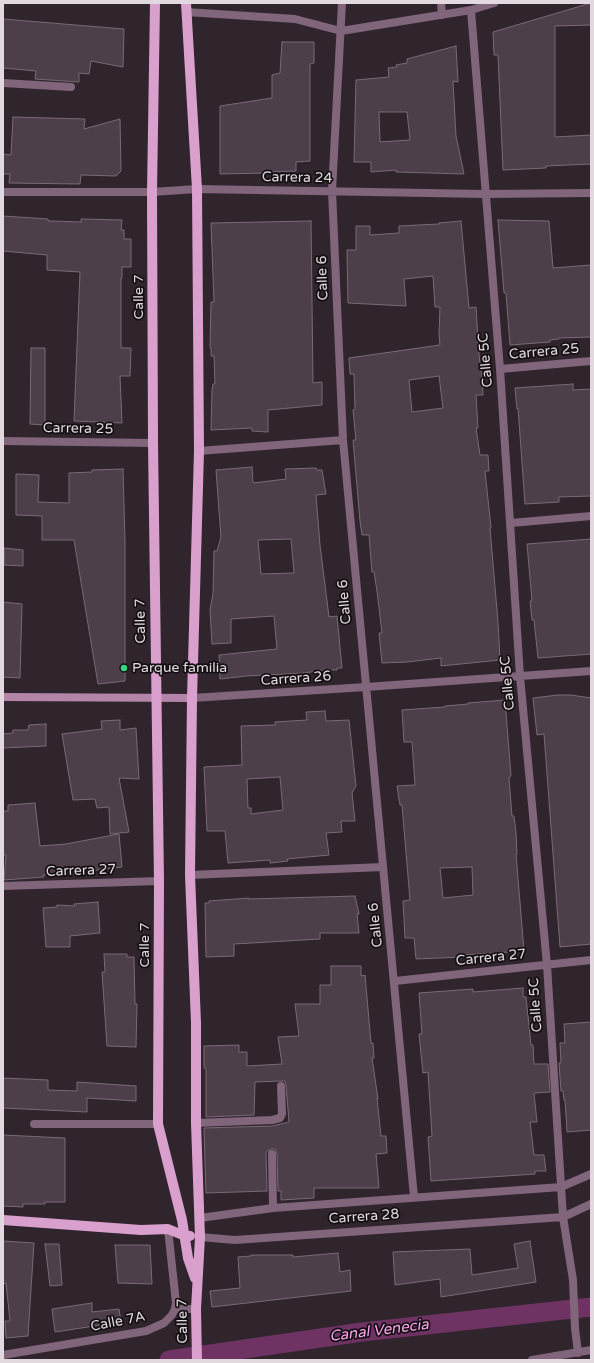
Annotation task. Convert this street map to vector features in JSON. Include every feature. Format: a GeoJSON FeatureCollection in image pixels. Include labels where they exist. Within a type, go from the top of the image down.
{"type":"FeatureCollection","features":[{"type":"Feature","properties":{"kind":"main road","name":"Calle 7"},"geometry":{"type":"LineString","coordinates":[[155,3],[152,192],[153,444],[159,881],[158,1124],[182,1220],[188,1258],[197,1281]]}},
{"type":"Feature","properties":{"kind":"main road","name":"Calle 7"},"geometry":{"type":"LineString","coordinates":[[186,8],[197,189],[199,450],[192,698],[190,875],[196,1023],[196,1123],[200,1218],[196,1308],[197,1360]]}},
{"type":"Feature","properties":{"kind":"main road","name":"Carrera 28"},"geometry":{"type":"LineString","coordinates":[[3,1220],[140,1230],[168,1228],[182,1220],[200,1218]]}},
{"type":"Feature","properties":{"kind":"main road","name":"Carrera 28"},"geometry":{"type":"LineString","coordinates":[[168,1228],[185,1236],[200,1237]]}},
{"type":"Feature","properties":{"kind":"street","name":"Calle 6"},"geometry":{"type":"LineString","coordinates":[[342,3],[332,192],[343,440],[395,981],[414,1197]]}},
{"type":"Feature","properties":{"kind":"street"},"geometry":{"type":"LineString","coordinates":[[441,3],[442,15]]}},
{"type":"Feature","properties":{"kind":"street"},"geometry":{"type":"LineString","coordinates":[[186,8],[295,19],[341,31],[471,10],[494,3]]}},
{"type":"Feature","properties":{"kind":"street","name":"Calle 5C"},"geometry":{"type":"LineString","coordinates":[[471,10],[500,369],[520,676],[547,965],[563,1217],[574,1280],[575,1328],[578,1353]]}},
{"type":"Feature","properties":{"kind":"street"},"geometry":{"type":"LineString","coordinates":[[3,83],[71,87]]}},
{"type":"Feature","properties":{"kind":"street","name":"Carrera 24"},"geometry":{"type":"LineString","coordinates":[[3,192],[152,192],[197,189],[485,194],[591,193]]}},
{"type":"Feature","properties":{"kind":"street","name":"Carrera 25"},"geometry":{"type":"LineString","coordinates":[[500,369],[591,361]]}},
{"type":"Feature","properties":{"kind":"street"},"geometry":{"type":"LineString","coordinates":[[199,450],[343,440]]}},
{"type":"Feature","properties":{"kind":"street","name":"Carrera 25"},"geometry":{"type":"LineString","coordinates":[[3,441],[153,444]]}},
{"type":"Feature","properties":{"kind":"street"},"geometry":{"type":"LineString","coordinates":[[511,523],[591,516]]}},
{"type":"Feature","properties":{"kind":"street","name":"Carrera 26"},"geometry":{"type":"LineString","coordinates":[[3,698],[192,698],[591,671]]}},
{"type":"Feature","properties":{"kind":"street"},"geometry":{"type":"LineString","coordinates":[[190,875],[383,867]]}},
{"type":"Feature","properties":{"kind":"street","name":"Carrera 27"},"geometry":{"type":"LineString","coordinates":[[3,886],[159,881]]}},
{"type":"Feature","properties":{"kind":"street","name":"Carrera 27"},"geometry":{"type":"LineString","coordinates":[[395,981],[591,960]]}},
{"type":"Feature","properties":{"kind":"street"},"geometry":{"type":"LineString","coordinates":[[196,1123],[272,1120],[280,1118],[282,1114],[280,1086]]}},
{"type":"Feature","properties":{"kind":"street"},"geometry":{"type":"LineString","coordinates":[[34,1124],[158,1124]]}},
{"type":"Feature","properties":{"kind":"street"},"geometry":{"type":"LineString","coordinates":[[272,1154],[273,1208]]}},
{"type":"Feature","properties":{"kind":"street","name":"Carrera 28"},"geometry":{"type":"LineString","coordinates":[[200,1218],[273,1208],[561,1187],[591,1174]]}},
{"type":"Feature","properties":{"kind":"street"},"geometry":{"type":"LineString","coordinates":[[563,1217],[591,1204]]}},
{"type":"Feature","properties":{"kind":"street","name":"Carrera 28"},"geometry":{"type":"LineString","coordinates":[[200,1237],[235,1240],[563,1217]]}},
{"type":"Feature","properties":{"kind":"street"},"geometry":{"type":"LineString","coordinates":[[168,1228],[176,1303],[175,1309],[196,1308]]}},
{"type":"Feature","properties":{"kind":"street","name":"Calle 7A"},"geometry":{"type":"LineString","coordinates":[[3,1355],[146,1331],[164,1323],[172,1315],[175,1309]]}},
{"type":"Feature","properties":{"kind":"street"},"geometry":{"type":"LineString","coordinates":[[532,1360],[591,1350]]}},
{"type":"Feature","properties":{"kind":"building"},"geometry":{"type":"Polygon","coordinates":[[[591,3],[591,25],[555,26],[555,137],[591,135],[591,164],[503,170],[498,55],[494,55],[493,32],[591,3]]]}},
{"type":"Feature","properties":{"kind":"building"},"geometry":{"type":"Polygon","coordinates":[[[3,19],[124,29],[123,67],[91,61],[89,74],[79,73],[79,82],[35,79],[36,71],[3,68],[3,19]]]}},
{"type":"Feature","properties":{"kind":"building"},"geometry":{"type":"Polygon","coordinates":[[[282,42],[314,42],[314,63],[310,64],[310,161],[296,162],[296,171],[220,174],[220,106],[272,98],[272,75],[280,73],[282,42]]]}},
{"type":"Feature","properties":{"kind":"building"},"geometry":{"type":"Polygon","coordinates":[[[456,46],[458,82],[453,81],[456,136],[464,174],[396,172],[396,170],[371,172],[371,162],[354,162],[356,80],[389,77],[388,68],[397,67],[396,65],[407,63],[407,59],[456,46]],[[379,112],[380,142],[410,140],[407,112],[379,112]]]}},
{"type":"Feature","properties":{"kind":"building"},"geometry":{"type":"Polygon","coordinates":[[[13,117],[85,119],[84,129],[120,119],[121,171],[116,176],[81,175],[80,184],[9,183],[10,174],[3,174],[3,154],[11,155],[13,117]]]}},
{"type":"Feature","properties":{"kind":"building"},"geometry":{"type":"Polygon","coordinates":[[[3,216],[48,219],[48,221],[81,222],[81,219],[122,220],[121,230],[124,230],[124,239],[131,239],[131,267],[122,267],[121,348],[131,348],[130,376],[120,376],[122,423],[74,421],[80,272],[47,270],[47,255],[3,251],[3,216]]]}},
{"type":"Feature","properties":{"kind":"building"},"geometry":{"type":"Polygon","coordinates":[[[498,220],[549,221],[553,268],[591,265],[591,337],[559,338],[550,340],[550,342],[510,345],[498,220]]]}},
{"type":"Feature","properties":{"kind":"building"},"geometry":{"type":"Polygon","coordinates":[[[311,221],[313,383],[322,382],[322,405],[268,410],[268,432],[252,431],[252,428],[211,430],[212,390],[213,384],[215,384],[214,356],[211,356],[210,348],[211,302],[214,302],[211,223],[311,221]]]}},
{"type":"Feature","properties":{"kind":"building"},"geometry":{"type":"Polygon","coordinates":[[[461,221],[469,308],[476,307],[483,395],[476,395],[478,428],[476,428],[480,455],[488,455],[489,471],[485,471],[491,528],[500,660],[441,666],[441,658],[382,663],[379,633],[382,633],[374,572],[372,572],[369,535],[362,535],[360,521],[353,440],[356,440],[353,410],[355,409],[354,374],[350,374],[349,358],[440,345],[440,307],[435,307],[433,276],[404,279],[406,306],[348,303],[347,250],[356,250],[356,226],[370,226],[370,235],[399,233],[399,226],[461,221]],[[439,376],[409,380],[412,412],[443,408],[439,376]]]}},
{"type":"Feature","properties":{"kind":"building"},"geometry":{"type":"Polygon","coordinates":[[[31,348],[45,348],[45,425],[30,424],[31,348]]]}},
{"type":"Feature","properties":{"kind":"building"},"geometry":{"type":"Polygon","coordinates":[[[573,384],[573,390],[591,389],[591,496],[559,497],[559,502],[525,504],[518,408],[517,409],[515,388],[573,384]]]}},
{"type":"Feature","properties":{"kind":"building"},"geometry":{"type":"Polygon","coordinates":[[[252,467],[253,483],[286,479],[285,469],[316,468],[317,470],[322,470],[326,494],[316,495],[320,545],[329,617],[337,616],[342,668],[337,668],[337,670],[322,670],[305,673],[220,679],[219,655],[277,649],[274,616],[231,619],[231,643],[212,644],[210,610],[213,593],[214,551],[217,551],[221,537],[216,470],[252,467]],[[291,539],[258,540],[261,574],[294,573],[291,539]]]}},
{"type":"Feature","properties":{"kind":"building"},"geometry":{"type":"Polygon","coordinates":[[[123,469],[125,541],[125,681],[98,684],[74,540],[42,540],[42,516],[16,515],[16,474],[39,475],[38,502],[69,503],[69,473],[92,472],[92,470],[123,469]]]}},
{"type":"Feature","properties":{"kind":"building"},"geometry":{"type":"Polygon","coordinates":[[[591,539],[591,654],[538,658],[534,620],[532,620],[530,601],[532,601],[527,544],[591,539]]]}},
{"type":"Feature","properties":{"kind":"building"},"geometry":{"type":"Polygon","coordinates":[[[4,548],[23,550],[23,566],[4,565],[4,548]]]}},
{"type":"Feature","properties":{"kind":"building"},"geometry":{"type":"Polygon","coordinates":[[[3,602],[22,604],[20,678],[3,677],[3,602]]]}},
{"type":"Feature","properties":{"kind":"building"},"geometry":{"type":"Polygon","coordinates":[[[558,695],[591,698],[591,944],[560,947],[544,734],[537,735],[533,698],[558,695]]]}},
{"type":"Feature","properties":{"kind":"building"},"geometry":{"type":"Polygon","coordinates":[[[505,700],[511,776],[509,778],[512,816],[514,816],[516,833],[516,854],[524,951],[463,955],[463,957],[416,959],[414,938],[405,938],[403,901],[410,900],[402,805],[400,805],[397,786],[415,785],[412,742],[404,742],[402,710],[445,707],[468,703],[505,700]],[[472,867],[440,868],[443,898],[473,895],[472,867]]]}},
{"type":"Feature","properties":{"kind":"building"},"geometry":{"type":"Polygon","coordinates":[[[325,711],[326,721],[349,720],[356,786],[352,793],[355,821],[341,821],[342,832],[326,833],[329,855],[287,859],[288,861],[270,863],[270,860],[228,863],[225,831],[207,831],[204,767],[242,765],[241,726],[275,725],[275,722],[307,720],[306,712],[325,711]],[[280,777],[247,779],[248,808],[251,808],[251,814],[283,810],[280,777]]]}},
{"type":"Feature","properties":{"kind":"building"},"geometry":{"type":"Polygon","coordinates":[[[120,720],[120,730],[136,728],[139,779],[119,778],[129,832],[110,834],[109,807],[97,808],[95,799],[73,800],[62,734],[102,729],[101,721],[120,720]]]}},
{"type":"Feature","properties":{"kind":"building"},"geometry":{"type":"Polygon","coordinates":[[[46,724],[46,746],[3,748],[3,734],[13,733],[13,730],[28,730],[29,725],[46,724]]]}},
{"type":"Feature","properties":{"kind":"building"},"geometry":{"type":"Polygon","coordinates":[[[35,803],[40,846],[66,844],[119,834],[122,867],[70,875],[70,873],[43,875],[44,877],[4,880],[6,855],[3,855],[3,811],[8,811],[8,805],[35,803]]]}},
{"type":"Feature","properties":{"kind":"building"},"geometry":{"type":"Polygon","coordinates":[[[355,896],[359,914],[357,914],[359,933],[320,933],[320,939],[234,944],[234,956],[206,957],[205,903],[209,903],[209,901],[249,898],[355,896]]]}},
{"type":"Feature","properties":{"kind":"building"},"geometry":{"type":"Polygon","coordinates":[[[98,902],[100,933],[70,936],[70,947],[46,947],[43,908],[57,907],[57,905],[75,906],[74,904],[98,902]]]}},
{"type":"Feature","properties":{"kind":"building"},"geometry":{"type":"Polygon","coordinates":[[[104,954],[127,954],[127,957],[134,957],[135,1004],[137,1004],[136,1047],[107,1046],[102,972],[105,972],[104,954]]]}},
{"type":"Feature","properties":{"kind":"building"},"geometry":{"type":"Polygon","coordinates":[[[331,966],[361,966],[361,976],[365,975],[371,1043],[373,1043],[374,1058],[372,1058],[378,1099],[377,1098],[381,1136],[386,1136],[387,1153],[376,1154],[379,1188],[314,1188],[314,1198],[281,1200],[281,1191],[278,1191],[277,1154],[275,1149],[272,1149],[267,1151],[266,1154],[267,1191],[206,1193],[204,1128],[272,1126],[289,1122],[285,1081],[255,1082],[254,1115],[206,1117],[206,1069],[204,1068],[204,1046],[239,1045],[239,1052],[247,1052],[247,1066],[282,1064],[278,1037],[299,1036],[295,1004],[320,1004],[320,985],[331,985],[331,966]]]}},
{"type":"Feature","properties":{"kind":"building"},"geometry":{"type":"Polygon","coordinates":[[[523,988],[523,997],[526,997],[531,1045],[533,1045],[534,1064],[548,1064],[550,1092],[534,1093],[537,1122],[530,1122],[534,1155],[544,1155],[546,1171],[535,1171],[535,1174],[431,1181],[428,1137],[432,1136],[428,1072],[423,1073],[419,1034],[422,1034],[419,993],[473,989],[473,992],[523,988]]]}},
{"type":"Feature","properties":{"kind":"building"},"geometry":{"type":"Polygon","coordinates":[[[591,1022],[591,1130],[567,1132],[565,1100],[563,1091],[561,1091],[559,1063],[561,1063],[560,1043],[565,1043],[564,1024],[591,1022]]]}},
{"type":"Feature","properties":{"kind":"building"},"geometry":{"type":"Polygon","coordinates":[[[3,1078],[48,1080],[48,1090],[77,1091],[77,1082],[136,1086],[136,1101],[87,1098],[87,1112],[3,1108],[3,1078]]]}},
{"type":"Feature","properties":{"kind":"building"},"geometry":{"type":"Polygon","coordinates":[[[3,1135],[65,1138],[65,1202],[23,1204],[23,1207],[3,1206],[3,1135]]]}},
{"type":"Feature","properties":{"kind":"building"},"geometry":{"type":"Polygon","coordinates":[[[3,1241],[34,1243],[28,1336],[6,1338],[5,1321],[10,1321],[6,1283],[3,1284],[3,1241]]]}},
{"type":"Feature","properties":{"kind":"building"},"geometry":{"type":"Polygon","coordinates":[[[530,1241],[536,1282],[441,1297],[440,1279],[395,1285],[393,1252],[470,1249],[472,1275],[518,1268],[514,1244],[530,1241]]]}},
{"type":"Feature","properties":{"kind":"building"},"geometry":{"type":"Polygon","coordinates":[[[45,1244],[59,1244],[62,1285],[50,1286],[45,1244]]]}},
{"type":"Feature","properties":{"kind":"building"},"geometry":{"type":"Polygon","coordinates":[[[115,1245],[150,1245],[152,1284],[118,1283],[115,1245]]]}},
{"type":"Feature","properties":{"kind":"building"},"geometry":{"type":"Polygon","coordinates":[[[338,1253],[340,1272],[350,1270],[351,1291],[212,1307],[210,1291],[240,1288],[238,1257],[251,1255],[293,1255],[293,1257],[338,1253]]]}},
{"type":"Feature","properties":{"kind":"building"},"geometry":{"type":"Polygon","coordinates":[[[92,1303],[92,1312],[119,1309],[121,1322],[55,1332],[52,1309],[92,1303]]]}},
{"type":"Feature","properties":{"kind":"waterway","name":"Canal Venecia"},"geometry":{"type":"LineString","coordinates":[[169,1360],[362,1332],[591,1307]]}},
{"type":"Feature","properties":{"kind":"place","name":"Parque familia"},"geometry":{"type":"Point","coordinates":[124,668]}}]}
